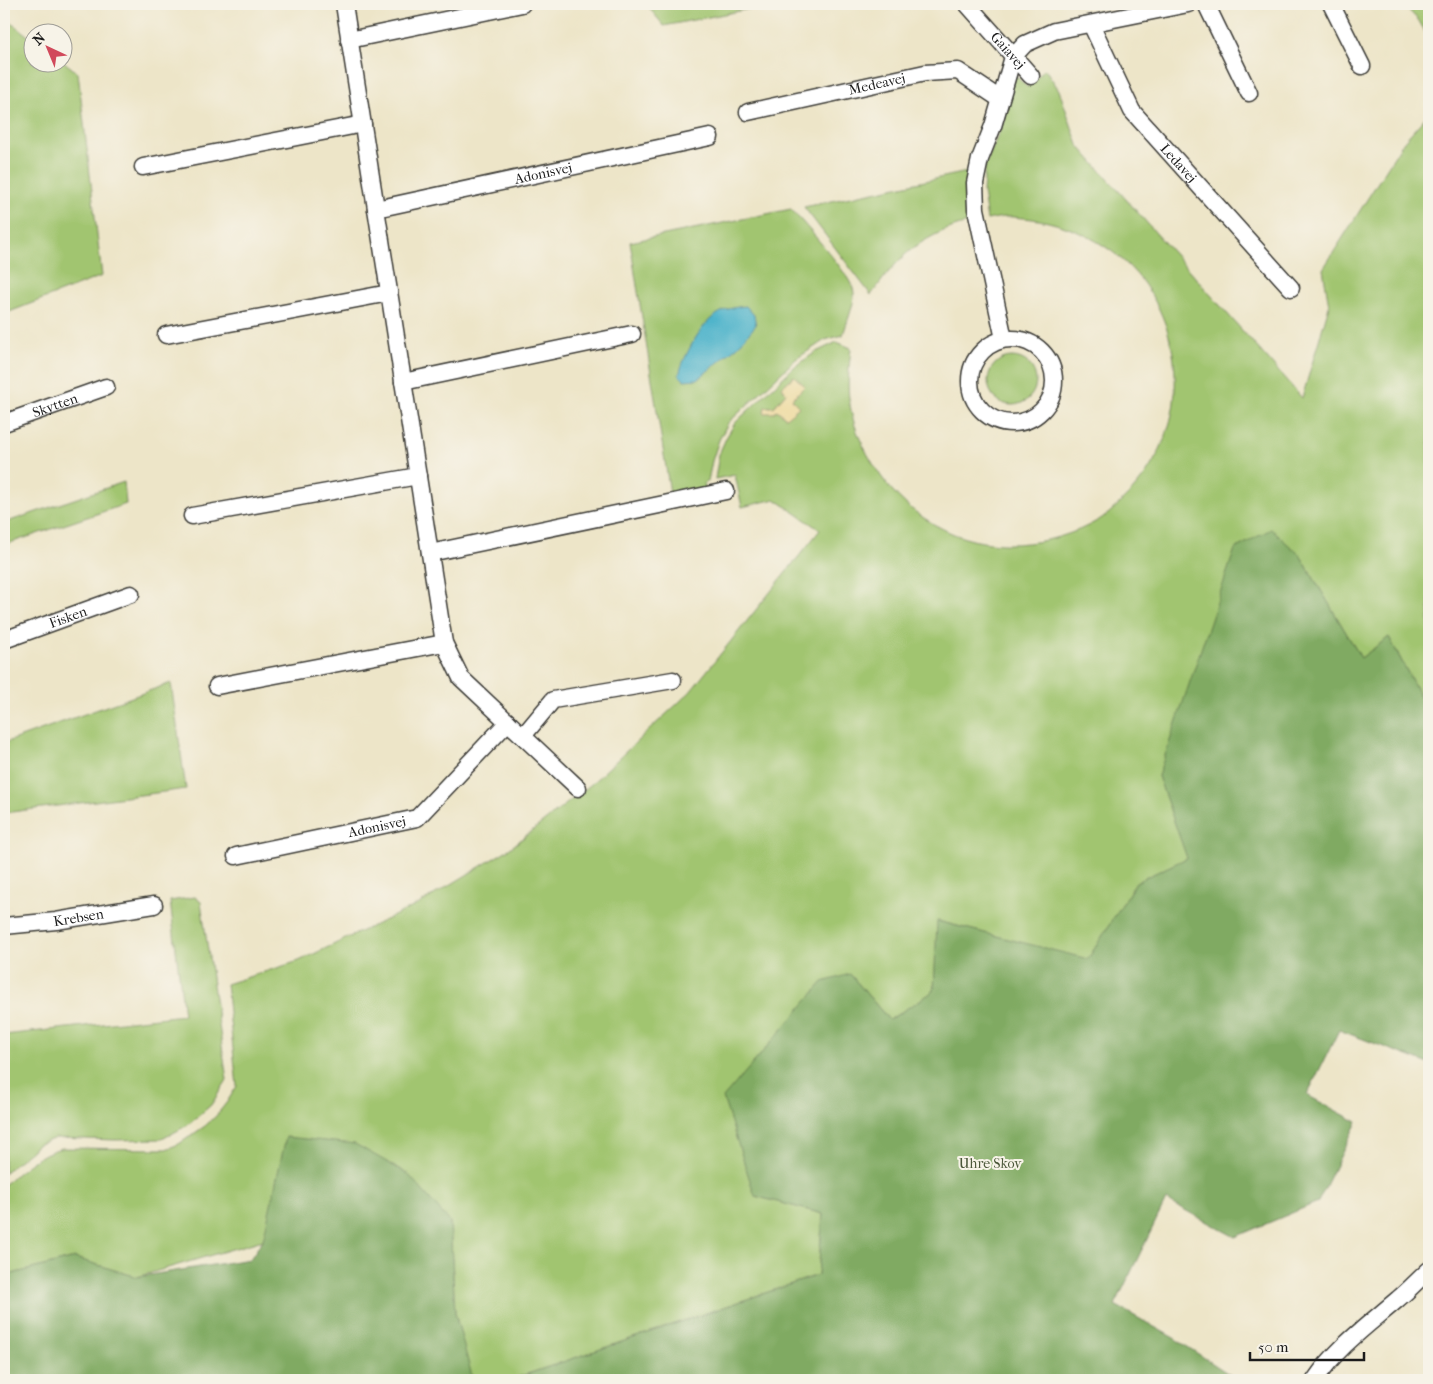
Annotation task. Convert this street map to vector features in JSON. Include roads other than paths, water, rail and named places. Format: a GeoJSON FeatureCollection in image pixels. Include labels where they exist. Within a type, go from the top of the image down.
{"type":"FeatureCollection","features":[{"type":"Feature","properties":{"kind":"street"},"geometry":{"type":"LineString","coordinates":[[344,4],[444,643],[461,678],[578,788]]}},
{"type":"Feature","properties":{"kind":"street"},"geometry":{"type":"LineString","coordinates":[[349,40],[522,4]]}},
{"type":"Feature","properties":{"kind":"street","name":"Gaiavej"},"geometry":{"type":"LineString","coordinates":[[967,4],[1031,76]]}},
{"type":"Feature","properties":{"kind":"street"},"geometry":{"type":"LineString","coordinates":[[1004,339],[976,209],[975,183],[980,159],[993,126],[1014,56],[1025,44],[1054,31],[1188,4]]}},
{"type":"Feature","properties":{"kind":"street"},"geometry":{"type":"LineString","coordinates":[[1206,4],[1250,93]]}},
{"type":"Feature","properties":{"kind":"street"},"geometry":{"type":"LineString","coordinates":[[1331,4],[1362,66]]}},
{"type":"Feature","properties":{"kind":"street","name":"Ledavej"},"geometry":{"type":"LineString","coordinates":[[1091,24],[1132,110],[1291,288]]}},
{"type":"Feature","properties":{"kind":"street","name":"Medeavej"},"geometry":{"type":"LineString","coordinates":[[748,112],[926,73],[958,71],[1000,99]]}},
{"type":"Feature","properties":{"kind":"street"},"geometry":{"type":"LineString","coordinates":[[143,167],[362,124]]}},
{"type":"Feature","properties":{"kind":"street","name":"Adonisvej"},"geometry":{"type":"LineString","coordinates":[[376,209],[710,137]]}},
{"type":"Feature","properties":{"kind":"street"},"geometry":{"type":"LineString","coordinates":[[166,335],[389,293]]}},
{"type":"Feature","properties":{"kind":"street"},"geometry":{"type":"LineString","coordinates":[[403,382],[632,334]]}},
{"type":"Feature","properties":{"kind":"street"},"geometry":{"type":"LineString","coordinates":[[1004,339],[1024,340],[1042,350],[1052,366],[1055,386],[1048,405],[1034,419],[1015,424],[995,421],[979,409],[970,391],[970,371],[977,356],[989,345],[1004,339]]}},
{"type":"Feature","properties":{"kind":"street","name":"Skytten"},"geometry":{"type":"LineString","coordinates":[[4,423],[106,387]]}},
{"type":"Feature","properties":{"kind":"street"},"geometry":{"type":"LineString","coordinates":[[192,516],[418,476]]}},
{"type":"Feature","properties":{"kind":"street"},"geometry":{"type":"LineString","coordinates":[[430,553],[726,491]]}},
{"type":"Feature","properties":{"kind":"street","name":"Fisken"},"geometry":{"type":"LineString","coordinates":[[4,640],[132,594]]}},
{"type":"Feature","properties":{"kind":"street"},"geometry":{"type":"LineString","coordinates":[[217,686],[444,643]]}},
{"type":"Feature","properties":{"kind":"street"},"geometry":{"type":"LineString","coordinates":[[523,736],[553,700],[673,680]]}},
{"type":"Feature","properties":{"kind":"street","name":"Adonisvej"},"geometry":{"type":"LineString","coordinates":[[236,856],[417,818],[508,722]]}},
{"type":"Feature","properties":{"kind":"street","name":"Krebsen"},"geometry":{"type":"LineString","coordinates":[[4,926],[56,921],[154,905]]}},
{"type":"Feature","properties":{"kind":"street"},"geometry":{"type":"LineString","coordinates":[[1315,1380],[1326,1363],[1353,1336],[1429,1270]]}},
{"type":"Feature","properties":{"kind":"water"},"geometry":{"type":"Polygon","coordinates":[[[746,306],[754,315],[756,325],[738,346],[698,379],[684,380],[679,375],[681,368],[693,342],[704,326],[710,319],[723,311],[746,306]]]}},
{"type":"Feature","properties":{"kind":"park label","name":"Uhre Skov"},"geometry":{"type":"Point","coordinates":[990,1163]}}]}
